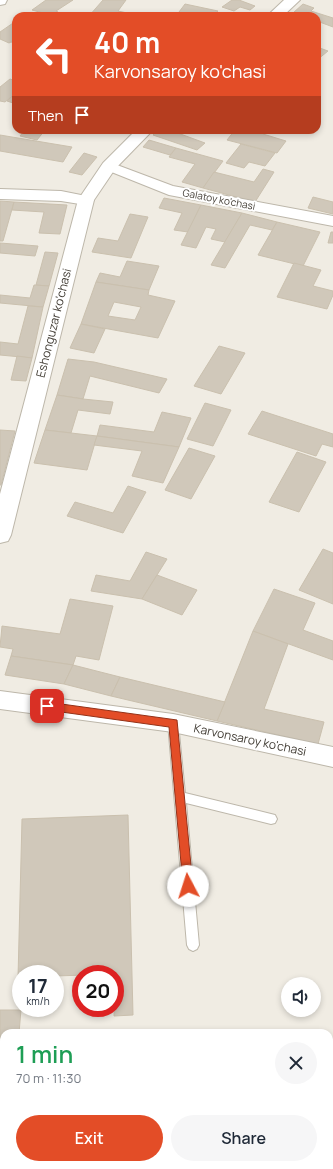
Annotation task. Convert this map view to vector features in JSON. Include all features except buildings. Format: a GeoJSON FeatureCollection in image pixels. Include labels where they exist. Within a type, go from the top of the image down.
{"type":"FeatureCollection","features":[{"type":"Feature","properties":{"kind":"street"},"geometry":{"type":"LineString","coordinates":[[279,12],[293,0]]}},
{"type":"Feature","properties":{"kind":"street","name":"Eshonguzar ko'chasi"},"geometry":{"type":"LineString","coordinates":[[0,535],[86,200],[109,166],[141,134]]}},
{"type":"Feature","properties":{"kind":"street","name":"Galatoy ko'chasi"},"geometry":{"type":"LineString","coordinates":[[109,166],[169,190],[333,221]]}},
{"type":"Feature","properties":{"kind":"street"},"geometry":{"type":"LineString","coordinates":[[0,194],[61,196],[86,200]]}},
{"type":"Feature","properties":{"kind":"street","name":"Karvonsaroy ko'chasi"},"geometry":{"type":"LineString","coordinates":[[0,700],[174,723],[333,757]]}},
{"type":"Feature","properties":{"kind":"lane"},"geometry":{"type":"LineString","coordinates":[[174,723],[193,944]]}},
{"type":"Feature","properties":{"kind":"lane"},"geometry":{"type":"LineString","coordinates":[[180,797],[271,819]]}},
{"type":"Feature","properties":{"kind":"route"},"geometry":{"type":"LineString","coordinates":[[47,706],[174,723],[188,886]]}}]}
